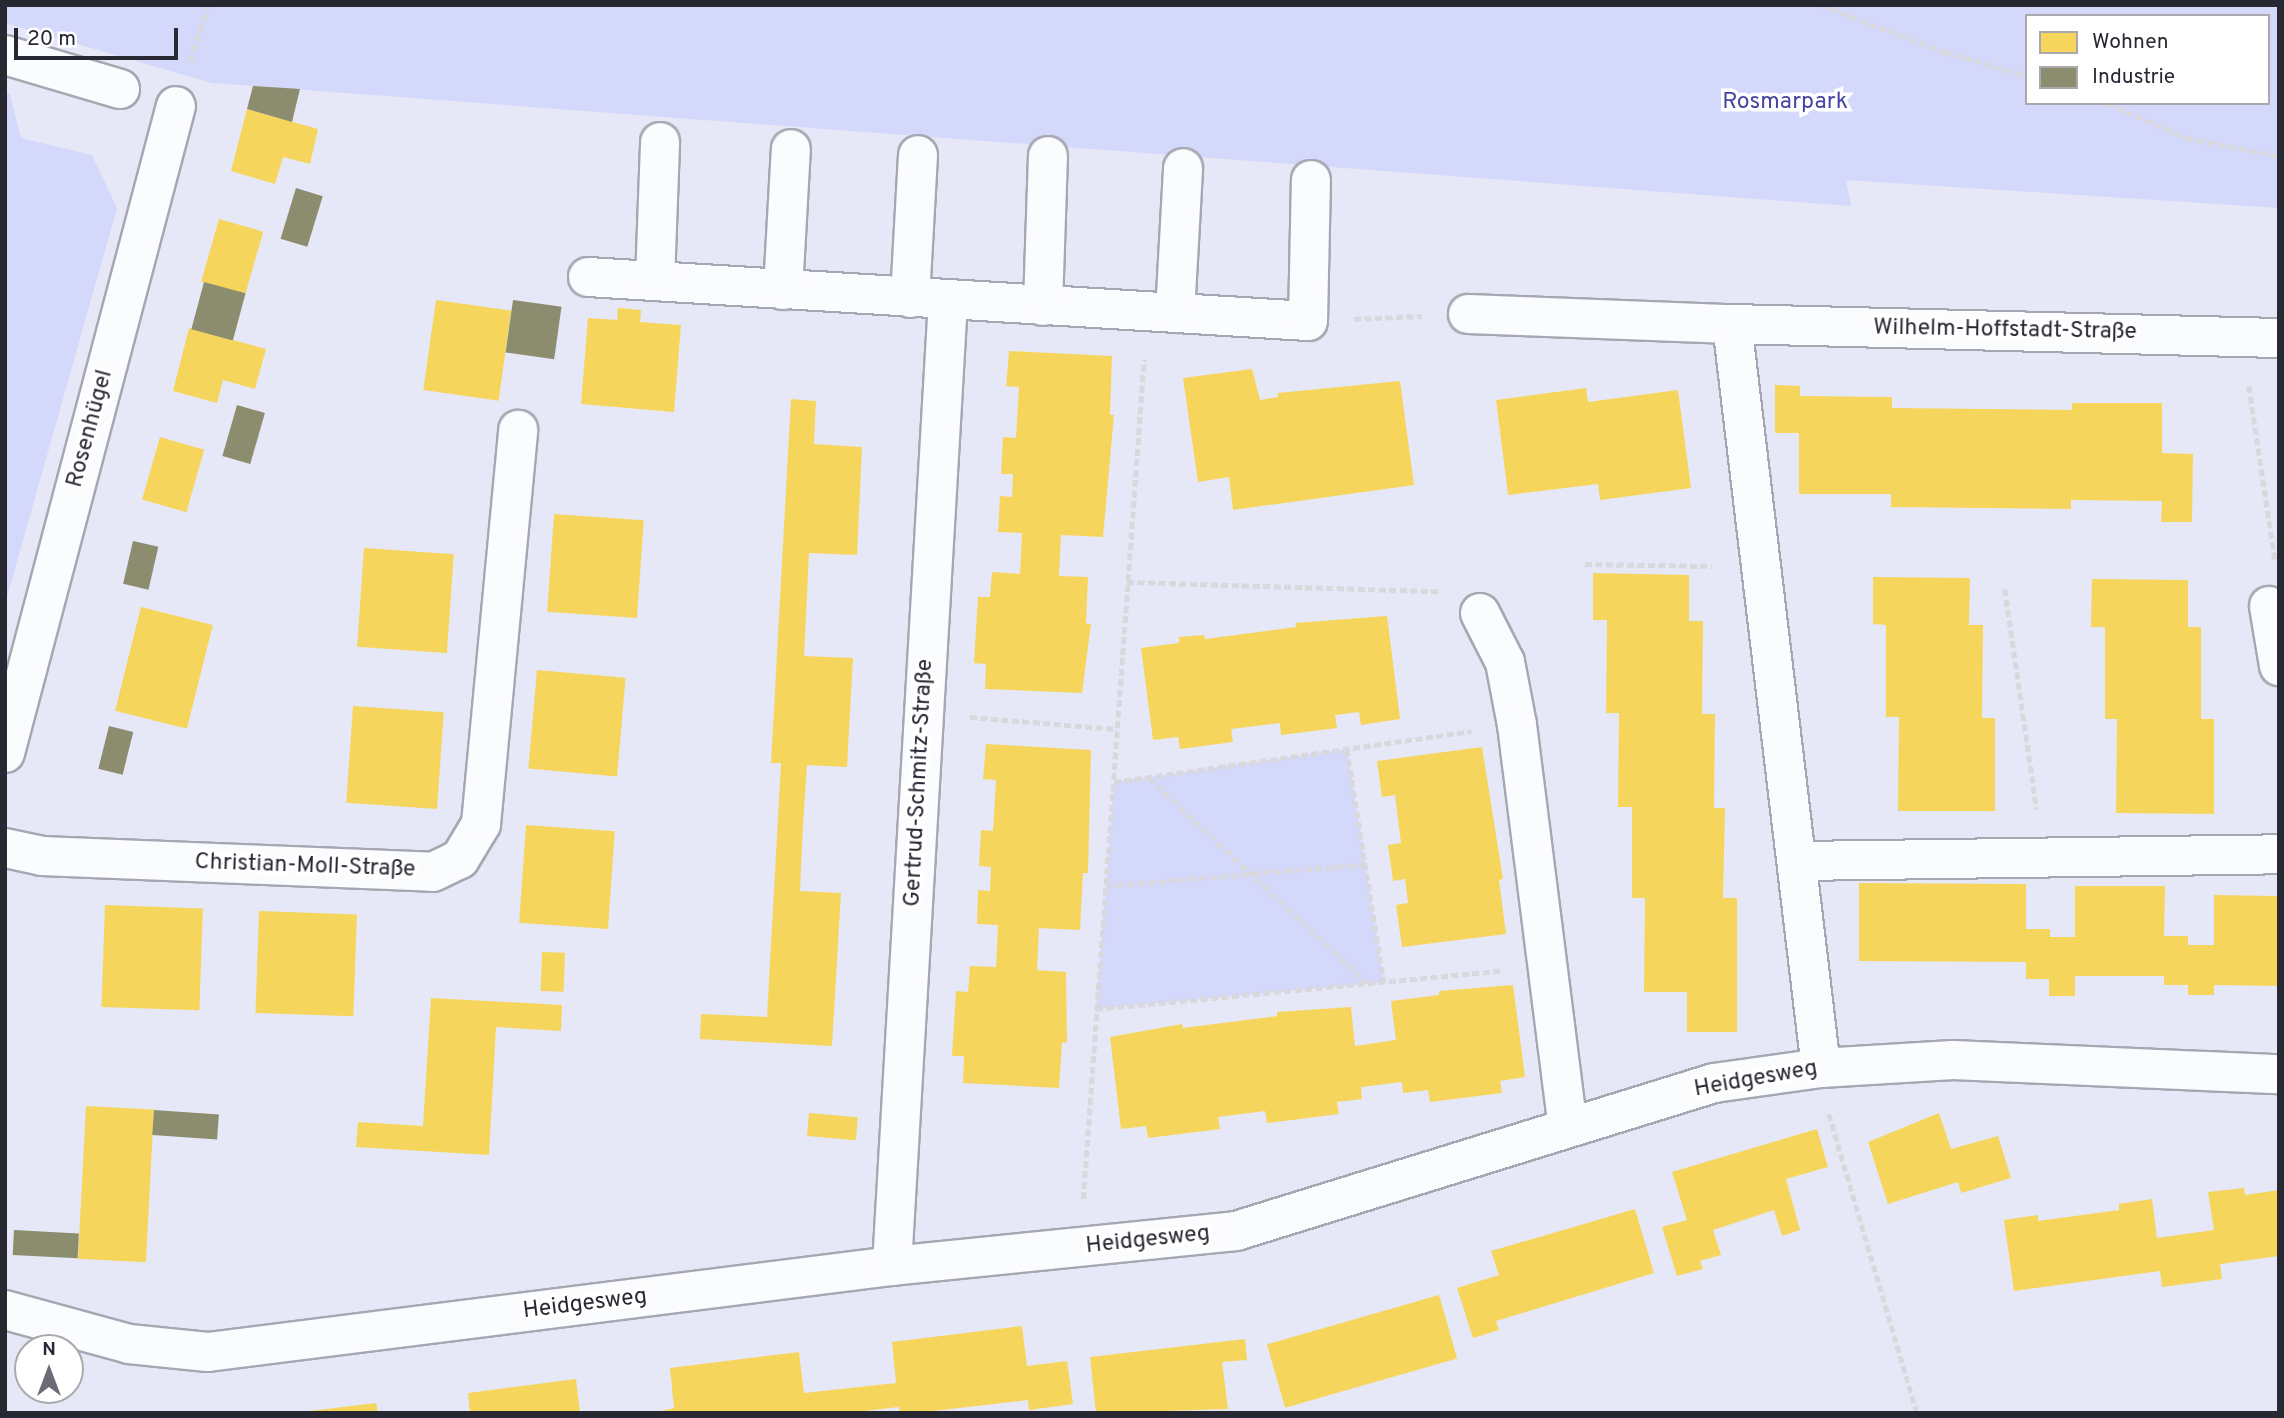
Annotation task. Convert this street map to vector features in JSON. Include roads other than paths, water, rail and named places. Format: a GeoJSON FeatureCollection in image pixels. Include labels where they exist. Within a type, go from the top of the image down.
{"type":"FeatureCollection","features":[{"type":"Feature","properties":{"kind":"street"},"geometry":{"type":"LineString","coordinates":[[5,55],[120,89]]}},
{"type":"Feature","properties":{"kind":"street","name":"Rosenhügel"},"geometry":{"type":"LineString","coordinates":[[5,753],[176,106]]}},
{"type":"Feature","properties":{"kind":"street"},"geometry":{"type":"LineString","coordinates":[[654,281],[660,142]]}},
{"type":"Feature","properties":{"kind":"street"},"geometry":{"type":"LineString","coordinates":[[783,290],[791,149]]}},
{"type":"Feature","properties":{"kind":"street"},"geometry":{"type":"LineString","coordinates":[[910,298],[918,155]]}},
{"type":"Feature","properties":{"kind":"street"},"geometry":{"type":"LineString","coordinates":[[1043,306],[1048,156]]}},
{"type":"Feature","properties":{"kind":"street"},"geometry":{"type":"LineString","coordinates":[[1161,312],[1183,168]]}},
{"type":"Feature","properties":{"kind":"street"},"geometry":{"type":"LineString","coordinates":[[588,277],[1308,321],[1311,180]]}},
{"type":"Feature","properties":{"kind":"street","name":"Gertrud-Schmitz-Straße"},"geometry":{"type":"LineString","coordinates":[[892,1266],[948,300]]}},
{"type":"Feature","properties":{"kind":"street","name":"Wilhelm-Hoffstadt-Straße"},"geometry":{"type":"LineString","coordinates":[[1468,314],[1731,324],[2260,337]]}},
{"type":"Feature","properties":{"kind":"street"},"geometry":{"type":"LineString","coordinates":[[1731,324],[1821,1068]]}},
{"type":"Feature","properties":{"kind":"street","name":"Christian-Moll-Straße"},"geometry":{"type":"LineString","coordinates":[[5,848],[42,856],[433,872],[460,859],[481,824],[517,430]]}},
{"type":"Feature","properties":{"kind":"street"},"geometry":{"type":"LineString","coordinates":[[2269,606],[2279,666]]}},
{"type":"Feature","properties":{"kind":"street"},"geometry":{"type":"LineString","coordinates":[[1480,613],[1505,662],[1517,725],[1568,1127]]}},
{"type":"Feature","properties":{"kind":"street"},"geometry":{"type":"LineString","coordinates":[[1798,861],[2279,854]]}},
{"type":"Feature","properties":{"kind":"street","name":"Heidgesweg"},"geometry":{"type":"LineString","coordinates":[[5,1310],[129,1344],[208,1352],[892,1266],[1236,1231],[1714,1083],[1821,1068],[1953,1060],[2279,1074]]}},
{"type":"Feature","properties":{"kind":"park label","name":"Rosmarpark"},"geometry":{"type":"Point","coordinates":[1785,103]}}]}
